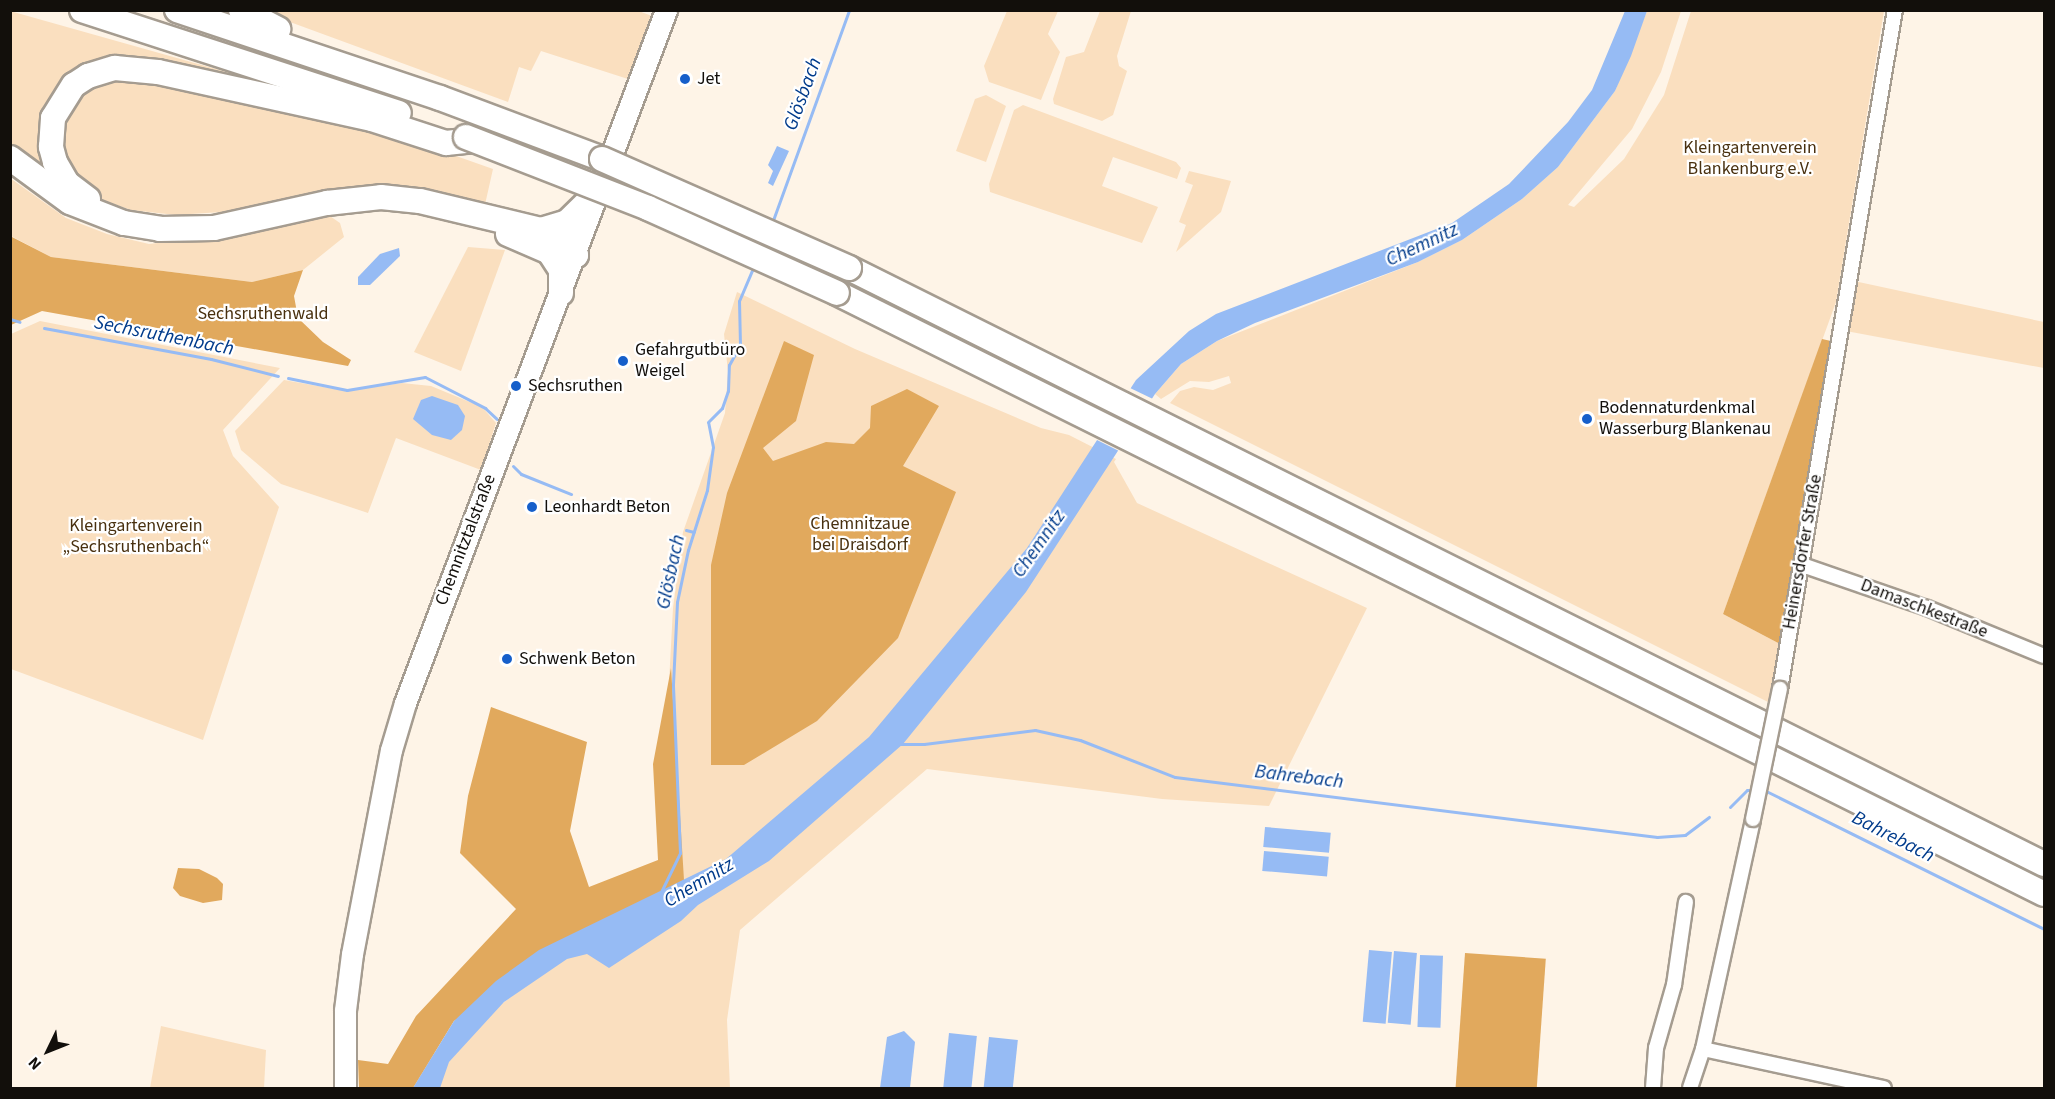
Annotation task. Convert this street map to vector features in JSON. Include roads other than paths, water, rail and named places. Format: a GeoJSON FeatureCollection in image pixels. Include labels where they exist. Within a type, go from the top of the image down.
{"type":"FeatureCollection","features":[{"type":"Feature","properties":{"kind":"highway"},"geometry":{"type":"LineString","coordinates":[[82,10],[286,74],[468,139],[648,208],[837,293],[2044,894]]}},
{"type":"Feature","properties":{"kind":"highway"},"geometry":{"type":"LineString","coordinates":[[177,10],[306,51],[475,110],[667,186],[849,268],[1080,380],[2044,864]]}},
{"type":"Feature","properties":{"kind":"highway"},"geometry":{"type":"LineString","coordinates":[[241,10],[277,28],[306,51]]}},
{"type":"Feature","properties":{"kind":"highway"},"geometry":{"type":"LineString","coordinates":[[144,227],[122,212],[76,191],[60,174],[51,147],[53,118],[59,102],[74,85],[103,70],[129,68],[158,72],[372,119],[446,142],[468,139]]}},
{"type":"Feature","properties":{"kind":"highway"},"geometry":{"type":"LineString","coordinates":[[10,159],[70,202],[144,227],[214,228],[327,203],[372,198],[420,201],[541,230],[566,240],[576,255]]}},
{"type":"Feature","properties":{"kind":"highway"},"geometry":{"type":"LineString","coordinates":[[541,230],[567,222],[600,190]]}},
{"type":"Feature","properties":{"kind":"highway"},"geometry":{"type":"LineString","coordinates":[[466,213],[480,223],[550,253],[576,255]]}},
{"type":"Feature","properties":{"kind":"highway"},"geometry":{"type":"LineString","coordinates":[[550,253],[561,270],[561,293]]}},
{"type":"Feature","properties":{"kind":"main road","name":"Chemnitztalstraße"},"geometry":{"type":"LineString","coordinates":[[345,1089],[347,985],[391,750],[418,667],[576,255],[666,10]]}},
{"type":"Feature","properties":{"kind":"street","name":"Heinersdorfer Straße"},"geometry":{"type":"LineString","coordinates":[[1690,1089],[1703,1049],[1780,689],[1895,10]]}},
{"type":"Feature","properties":{"kind":"street","name":"Damaschkestraße"},"geometry":{"type":"LineString","coordinates":[[1802,565],[1927,608],[2044,656]]}},
{"type":"Feature","properties":{"kind":"street"},"geometry":{"type":"LineString","coordinates":[[1653,1089],[1656,1048],[1674,985],[1686,902]]}},
{"type":"Feature","properties":{"kind":"street"},"geometry":{"type":"LineString","coordinates":[[1703,1049],[1884,1089]]}},
{"type":"Feature","properties":{"kind":"water","name":"Chemnitz"},"geometry":{"type":"Polygon","coordinates":[[[1625,11],[1647,11],[1631,56],[1615,91],[1558,167],[1522,199],[1462,240],[1418,262],[1255,323],[1217,341],[1181,364],[1155,394],[1026,592],[903,744],[769,861],[698,905],[681,921],[609,968],[587,954],[567,959],[504,1002],[449,1062],[440,1088],[413,1088],[454,1021],[496,981],[539,950],[726,859],[869,737],[1027,548],[1136,380],[1189,331],[1216,314],[1452,223],[1509,184],[1568,122],[1592,90],[1625,11]]]}},
{"type":"Feature","properties":{"kind":"water"},"geometry":{"type":"Polygon","coordinates":[[[777,146],[789,151],[773,186],[768,183],[773,171],[768,165],[777,146]]]}},
{"type":"Feature","properties":{"kind":"water"},"geometry":{"type":"Polygon","coordinates":[[[399,248],[400,256],[370,285],[358,285],[358,277],[380,254],[399,248]]]}},
{"type":"Feature","properties":{"kind":"water"},"geometry":{"type":"Polygon","coordinates":[[[432,396],[458,405],[465,416],[462,430],[451,440],[432,435],[413,419],[421,400],[432,396]]]}},
{"type":"Feature","properties":{"kind":"water"},"geometry":{"type":"Polygon","coordinates":[[[1265,827],[1331,833],[1329,853],[1263,847],[1265,827]]]}},
{"type":"Feature","properties":{"kind":"water"},"geometry":{"type":"Polygon","coordinates":[[[1264,851],[1329,857],[1327,877],[1262,871],[1264,851]]]}},
{"type":"Feature","properties":{"kind":"water"},"geometry":{"type":"Polygon","coordinates":[[[1369,950],[1392,952],[1386,1024],[1363,1022],[1369,950]]]}},
{"type":"Feature","properties":{"kind":"water"},"geometry":{"type":"Polygon","coordinates":[[[1394,951],[1417,953],[1411,1025],[1388,1023],[1394,951]]]}},
{"type":"Feature","properties":{"kind":"water"},"geometry":{"type":"Polygon","coordinates":[[[1420,955],[1443,956],[1440,1028],[1417,1027],[1420,955]]]}},
{"type":"Feature","properties":{"kind":"water"},"geometry":{"type":"Polygon","coordinates":[[[904,1031],[915,1042],[910,1088],[880,1088],[887,1037],[904,1031]]]}},
{"type":"Feature","properties":{"kind":"water"},"geometry":{"type":"Polygon","coordinates":[[[949,1033],[977,1036],[971,1088],[943,1088],[949,1033]]]}},
{"type":"Feature","properties":{"kind":"water"},"geometry":{"type":"Polygon","coordinates":[[[989,1037],[1018,1040],[1013,1088],[984,1088],[989,1037]]]}},
{"type":"Feature","properties":{"kind":"waterway","name":"Glösbach"},"geometry":{"type":"LineString","coordinates":[[772,223],[849,10]]}},
{"type":"Feature","properties":{"kind":"waterway","name":"Glösbach"},"geometry":{"type":"LineString","coordinates":[[660,894],[680,853],[673,684],[677,602],[688,550],[707,490],[713,447],[708,422],[722,408],[728,391],[729,365],[740,345],[739,301],[754,265]]}},
{"type":"Feature","properties":{"kind":"waterway","name":"Sechsruthenbach"},"geometry":{"type":"LineString","coordinates":[[10,319],[20,322]]}},
{"type":"Feature","properties":{"kind":"waterway","name":"Sechsruthenbach"},"geometry":{"type":"LineString","coordinates":[[44,328],[211,359],[278,376]]}},
{"type":"Feature","properties":{"kind":"waterway","name":"Sechsruthenbach"},"geometry":{"type":"LineString","coordinates":[[288,378],[347,390],[425,377],[485,408],[497,419]]}},
{"type":"Feature","properties":{"kind":"waterway","name":"Sechsruthenbach"},"geometry":{"type":"LineString","coordinates":[[513,466],[521,474],[571,494]]}},
{"type":"Feature","properties":{"kind":"waterway","name":"Sechsruthenbach"},"geometry":{"type":"LineString","coordinates":[[686,530],[694,532]]}},
{"type":"Feature","properties":{"kind":"waterway","name":"Bahrebach"},"geometry":{"type":"LineString","coordinates":[[899,744],[924,744],[1035,730],[1080,740],[1175,777],[1657,837],[1685,835],[1709,817]]}},
{"type":"Feature","properties":{"kind":"waterway","name":"Bahrebach"},"geometry":{"type":"LineString","coordinates":[[1730,807],[1747,790],[1755,790]]}},
{"type":"Feature","properties":{"kind":"waterway","name":"Bahrebach"},"geometry":{"type":"LineString","coordinates":[[1764,790],[2044,929]]}},
{"type":"Feature","properties":{"kind":"place","name":"Jet"},"geometry":{"type":"Point","coordinates":[685,79]}},
{"type":"Feature","properties":{"kind":"place","name":"Gefahrgutbüro Weigel"},"geometry":{"type":"Point","coordinates":[623,361]}},
{"type":"Feature","properties":{"kind":"place","name":"Sechsruthen"},"geometry":{"type":"Point","coordinates":[516,386]}},
{"type":"Feature","properties":{"kind":"place","name":"Bodennaturdenkmal Wasserburg Blankenau"},"geometry":{"type":"Point","coordinates":[1587,419]}},
{"type":"Feature","properties":{"kind":"place","name":"Leonhardt Beton"},"geometry":{"type":"Point","coordinates":[532,507]}},
{"type":"Feature","properties":{"kind":"place","name":"Schwenk Beton"},"geometry":{"type":"Point","coordinates":[507,659]}},
{"type":"Feature","properties":{"kind":"park label","name":"Kleingartenverein Blankenburg e.V."},"geometry":{"type":"Point","coordinates":[1750,159]}},
{"type":"Feature","properties":{"kind":"park label","name":"Sechsruthenwald"},"geometry":{"type":"Point","coordinates":[263,314]}},
{"type":"Feature","properties":{"kind":"park label","name":"Chemnitzaue bei Draisdorf"},"geometry":{"type":"Point","coordinates":[860,535]}},
{"type":"Feature","properties":{"kind":"park label","name":"Kleingartenverein „Sechsruthenbach“"},"geometry":{"type":"Point","coordinates":[136,537]}}]}
